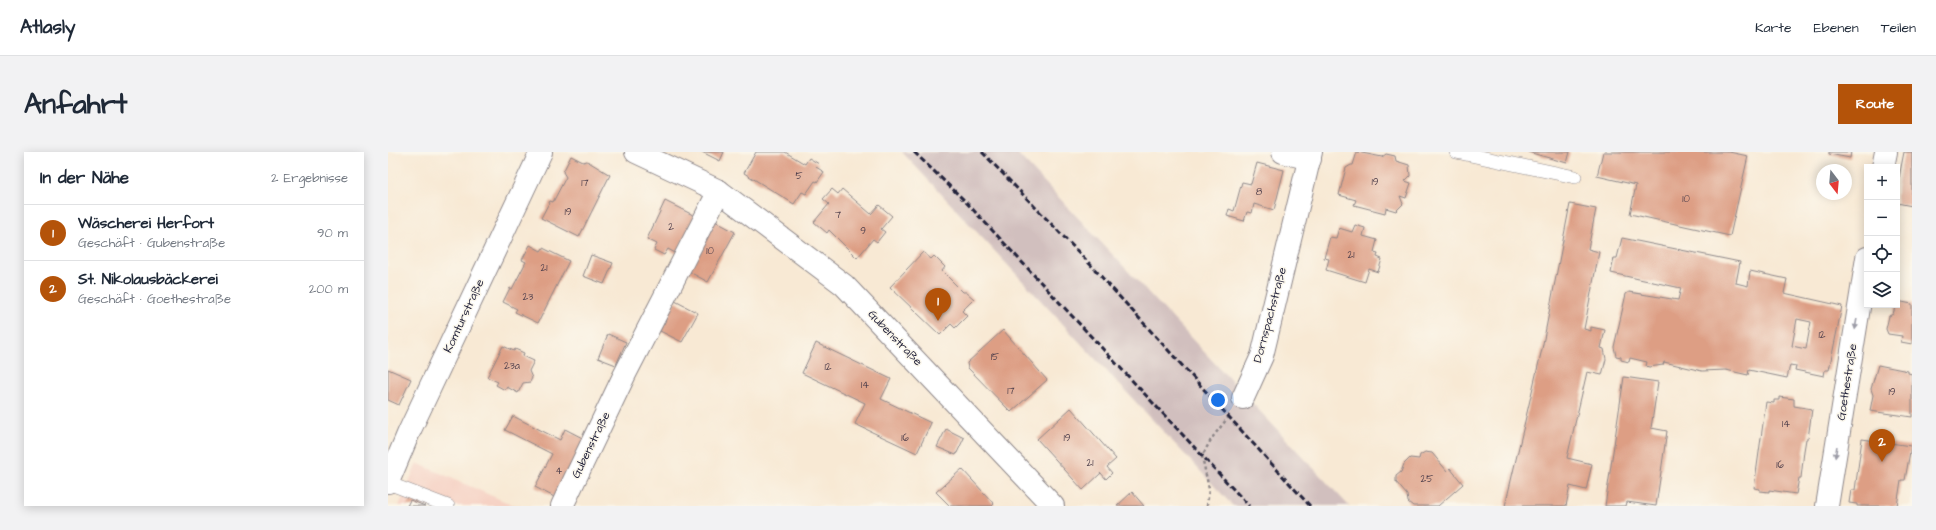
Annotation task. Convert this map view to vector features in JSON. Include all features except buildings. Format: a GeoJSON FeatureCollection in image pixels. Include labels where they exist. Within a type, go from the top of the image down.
{"type":"FeatureCollection","features":[{"type":"Feature","properties":{"kind":"street","name":"Komturstraße"},"geometry":{"type":"LineString","coordinates":[[388,482],[409,432],[542,152]]}},
{"type":"Feature","properties":{"kind":"street","name":"Gubenstraße"},"geometry":{"type":"LineString","coordinates":[[636,152],[719,191],[844,285],[1053,506]]}},
{"type":"Feature","properties":{"kind":"street","name":"Dornspachstraße"},"geometry":{"type":"LineString","coordinates":[[1243,398],[1262,356],[1311,155],[1283,152]]}},
{"type":"Feature","properties":{"kind":"street"},"geometry":{"type":"LineString","coordinates":[[1884,164],[1886,152]]}},
{"type":"Feature","properties":{"kind":"street","name":"Gubenstraße"},"geometry":{"type":"LineString","coordinates":[[562,506],[624,376],[719,191]]}},
{"type":"Feature","properties":{"kind":"street","name":"Goethestraße"},"geometry":{"type":"LineString","coordinates":[[1827,506],[1865,272]]}},
{"type":"Feature","properties":{"kind":"lane"},"geometry":{"type":"LineString","coordinates":[[1456,152],[1575,177]]}},
{"type":"Feature","properties":{"kind":"lane"},"geometry":{"type":"LineString","coordinates":[[388,482],[448,506]]}},
{"type":"Feature","properties":{"kind":"path"},"geometry":{"type":"LineString","coordinates":[[1207,506],[1209,489],[1202,456],[1212,438],[1243,398]]}},
{"type":"Feature","properties":{"kind":"shaded area"},"geometry":{"type":"Polygon","coordinates":[[[902,152],[1016,152],[1349,506],[1233,506],[902,152]]]}},
{"type":"Feature","properties":{"kind":"shaded area"},"geometry":{"type":"Polygon","coordinates":[[[417,463],[515,506],[399,506],[417,463]]]}},
{"type":"Feature","properties":{"kind":"railway"},"geometry":{"type":"LineString","coordinates":[[914,152],[965,201],[1249,506]]}},
{"type":"Feature","properties":{"kind":"railway"},"geometry":{"type":"LineString","coordinates":[[982,152],[1088,262],[1310,506]]}},
{"type":"Feature","properties":{"kind":"place","name":"Wäscherei Herfort"},"geometry":{"type":"Point","coordinates":[938,321]}},
{"type":"Feature","properties":{"kind":"place","name":"St. Nikolausbäckerei"},"geometry":{"type":"Point","coordinates":[1882,462]}}]}
